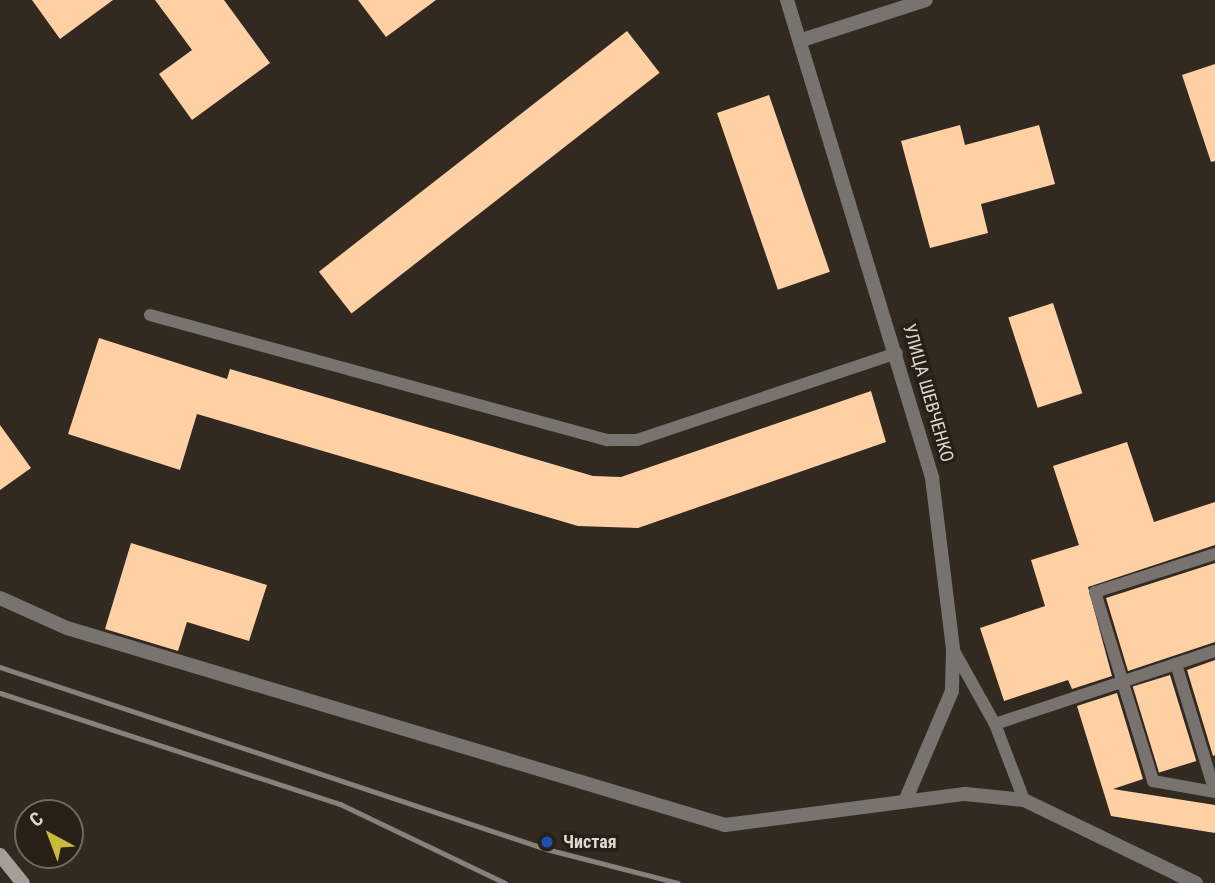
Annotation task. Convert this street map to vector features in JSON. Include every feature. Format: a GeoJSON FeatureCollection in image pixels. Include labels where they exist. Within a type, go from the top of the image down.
{"type":"FeatureCollection","features":[{"type":"Feature","properties":{"kind":"main road"},"geometry":{"type":"LineString","coordinates":[[0,855],[23,883]]}},
{"type":"Feature","properties":{"kind":"street","name":"УЛИЦА ШЕВЧЕНКО"},"geometry":{"type":"LineString","coordinates":[[787,0],[802,40],[897,353],[932,478],[953,649],[952,691],[905,801]]}},
{"type":"Feature","properties":{"kind":"street"},"geometry":{"type":"LineString","coordinates":[[802,40],[926,0]]}},
{"type":"Feature","properties":{"kind":"street"},"geometry":{"type":"LineString","coordinates":[[0,598],[67,628],[725,825],[965,794],[1024,800],[1196,883]]}},
{"type":"Feature","properties":{"kind":"lane"},"geometry":{"type":"LineString","coordinates":[[150,316],[608,440],[637,439],[897,353]]}},
{"type":"Feature","properties":{"kind":"lane"},"geometry":{"type":"LineString","coordinates":[[1177,664],[1215,792],[1153,781],[1095,592],[1215,554]]}},
{"type":"Feature","properties":{"kind":"lane"},"geometry":{"type":"LineString","coordinates":[[953,649],[995,724],[1024,800]]}},
{"type":"Feature","properties":{"kind":"lane"},"geometry":{"type":"LineString","coordinates":[[995,724],[1215,651]]}},
{"type":"Feature","properties":{"kind":"building"},"geometry":{"type":"Polygon","coordinates":[[[32,0],[113,0],[60,39],[32,0]]]}},
{"type":"Feature","properties":{"kind":"building"},"geometry":{"type":"Polygon","coordinates":[[[155,0],[224,0],[270,63],[192,120],[159,74],[192,50],[155,0]]]}},
{"type":"Feature","properties":{"kind":"building"},"geometry":{"type":"Polygon","coordinates":[[[358,0],[436,0],[386,37],[358,0]]]}},
{"type":"Feature","properties":{"kind":"building"},"geometry":{"type":"Polygon","coordinates":[[[627,31],[660,73],[352,313],[319,272],[627,31]]]}},
{"type":"Feature","properties":{"kind":"building"},"geometry":{"type":"Polygon","coordinates":[[[1215,64],[1215,161],[1211,162],[1182,75],[1215,64]]]}},
{"type":"Feature","properties":{"kind":"building"},"geometry":{"type":"Polygon","coordinates":[[[769,95],[830,272],[778,290],[717,113],[769,95]]]}},
{"type":"Feature","properties":{"kind":"building"},"geometry":{"type":"Polygon","coordinates":[[[960,125],[965,145],[1039,125],[1055,184],[981,204],[988,233],[930,248],[901,141],[960,125]]]}},
{"type":"Feature","properties":{"kind":"building"},"geometry":{"type":"Polygon","coordinates":[[[1053,303],[1082,393],[1038,408],[1008,318],[1053,303]]]}},
{"type":"Feature","properties":{"kind":"building"},"geometry":{"type":"Polygon","coordinates":[[[99,338],[227,379],[230,369],[593,476],[621,477],[871,391],[886,442],[638,528],[578,526],[197,414],[180,470],[68,434],[99,338]]]}},
{"type":"Feature","properties":{"kind":"building"},"geometry":{"type":"Polygon","coordinates":[[[0,425],[31,468],[0,490],[0,425]]]}},
{"type":"Feature","properties":{"kind":"building"},"geometry":{"type":"Polygon","coordinates":[[[1127,442],[1154,522],[1215,502],[1215,545],[1088,587],[1112,676],[1072,689],[1068,680],[1004,701],[980,628],[1045,606],[1031,560],[1079,545],[1053,466],[1127,442]]]}},
{"type":"Feature","properties":{"kind":"building"},"geometry":{"type":"Polygon","coordinates":[[[131,543],[267,585],[249,641],[187,622],[178,651],[105,629],[131,543]]]}},
{"type":"Feature","properties":{"kind":"building"},"geometry":{"type":"Polygon","coordinates":[[[1215,563],[1215,642],[1128,671],[1106,598],[1215,563]]]}},
{"type":"Feature","properties":{"kind":"building"},"geometry":{"type":"Polygon","coordinates":[[[1215,660],[1215,755],[1213,756],[1187,670],[1215,660]]]}},
{"type":"Feature","properties":{"kind":"building"},"geometry":{"type":"Polygon","coordinates":[[[1170,675],[1196,761],[1159,772],[1133,686],[1170,675]]]}},
{"type":"Feature","properties":{"kind":"building"},"geometry":{"type":"Polygon","coordinates":[[[1117,693],[1143,779],[1113,789],[1215,805],[1215,833],[1111,816],[1077,706],[1117,693]]]}},
{"type":"Feature","properties":{"kind":"railway"},"geometry":{"type":"LineString","coordinates":[[0,667],[546,849],[678,883]]}},
{"type":"Feature","properties":{"kind":"railway"},"geometry":{"type":"LineString","coordinates":[[0,693],[340,804],[505,883]]}},
{"type":"Feature","properties":{"kind":"place","name":"Чистая"},"geometry":{"type":"Point","coordinates":[547,842]}}]}
